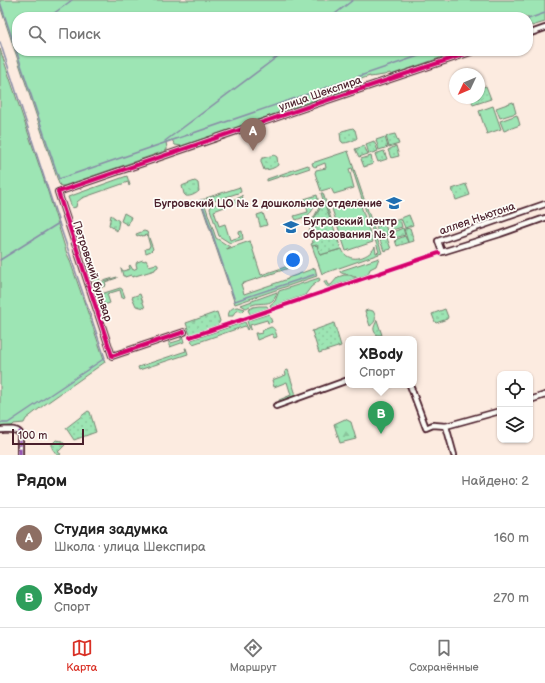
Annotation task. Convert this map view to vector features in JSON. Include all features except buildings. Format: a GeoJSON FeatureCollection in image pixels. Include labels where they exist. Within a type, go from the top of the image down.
{"type":"FeatureCollection","features":[{"type":"Feature","properties":{"kind":"street"},"geometry":{"type":"LineString","coordinates":[[533,32],[545,28]]}},
{"type":"Feature","properties":{"kind":"street","name":"улица Шекспира"},"geometry":{"type":"LineString","coordinates":[[58,192],[459,56]]}},
{"type":"Feature","properties":{"kind":"street","name":"Петровский бульвар"},"geometry":{"type":"LineString","coordinates":[[58,192],[112,356],[184,332]]}},
{"type":"Feature","properties":{"kind":"street","name":"аллея Ньютона"},"geometry":{"type":"LineString","coordinates":[[545,204],[438,240],[442,252],[545,218]]}},
{"type":"Feature","properties":{"kind":"street"},"geometry":{"type":"LineString","coordinates":[[276,406],[345,381]]}},
{"type":"Feature","properties":{"kind":"street"},"geometry":{"type":"LineString","coordinates":[[411,388],[426,428],[433,425],[446,426],[497,412]]}},
{"type":"Feature","properties":{"kind":"street"},"geometry":{"type":"LineString","coordinates":[[533,399],[545,396]]}},
{"type":"Feature","properties":{"kind":"street"},"geometry":{"type":"LineString","coordinates":[[446,426],[454,455]]}},
{"type":"Feature","properties":{"kind":"street"},"geometry":{"type":"LineString","coordinates":[[0,430],[18,431],[20,434],[20,455]]}},
{"type":"Feature","properties":{"kind":"green space"},"geometry":{"type":"Polygon","coordinates":[[[0,0],[545,0],[545,22],[533,26],[533,12],[12,12],[12,42],[0,6],[0,0]]]}},
{"type":"Feature","properties":{"kind":"green space"},"geometry":{"type":"Polygon","coordinates":[[[0,49],[48,192],[67,254],[105,362],[44,405],[26,419],[24,423],[0,427],[0,49]]]}},
{"type":"Feature","properties":{"kind":"green space"},"geometry":{"type":"Polygon","coordinates":[[[17,56],[446,56],[391,75],[390,73],[370,76],[349,83],[350,87],[338,93],[181,146],[175,145],[172,140],[166,142],[167,150],[165,151],[64,186],[59,184],[17,56]]]}},
{"type":"Feature","properties":{"kind":"green space"},"geometry":{"type":"Polygon","coordinates":[[[485,86],[491,99],[485,101],[485,86]]]}},
{"type":"Feature","properties":{"kind":"green space"},"geometry":{"type":"Polygon","coordinates":[[[513,102],[516,113],[500,118],[496,108],[513,102]]]}},
{"type":"Feature","properties":{"kind":"green space"},"geometry":{"type":"Polygon","coordinates":[[[493,106],[501,129],[487,134],[479,111],[493,106]]]}},
{"type":"Feature","properties":{"kind":"green space"},"geometry":{"type":"Polygon","coordinates":[[[517,115],[520,125],[504,131],[500,121],[517,115]]]}},
{"type":"Feature","properties":{"kind":"green space"},"geometry":{"type":"Polygon","coordinates":[[[353,128],[357,138],[350,142],[343,143],[341,141],[340,133],[353,128]]]}},
{"type":"Feature","properties":{"kind":"green space"},"geometry":{"type":"Polygon","coordinates":[[[395,134],[399,144],[389,147],[386,136],[395,134]]]}},
{"type":"Feature","properties":{"kind":"green space"},"geometry":{"type":"Polygon","coordinates":[[[385,137],[388,147],[379,150],[376,140],[385,137]]]}},
{"type":"Feature","properties":{"kind":"green space"},"geometry":{"type":"Polygon","coordinates":[[[374,141],[378,151],[369,154],[366,144],[374,141]]]}},
{"type":"Feature","properties":{"kind":"green space"},"geometry":{"type":"Polygon","coordinates":[[[364,146],[368,154],[359,157],[355,149],[364,146]]]}},
{"type":"Feature","properties":{"kind":"green space"},"geometry":{"type":"Polygon","coordinates":[[[396,146],[399,156],[391,158],[388,150],[396,146]]]}},
{"type":"Feature","properties":{"kind":"green space"},"geometry":{"type":"Polygon","coordinates":[[[348,151],[382,253],[322,274],[312,246],[317,245],[320,255],[342,249],[348,257],[353,258],[363,257],[375,247],[376,253],[379,252],[352,168],[349,169],[354,188],[334,194],[331,188],[321,191],[315,173],[316,170],[326,168],[325,163],[315,167],[312,163],[348,151]]]}},
{"type":"Feature","properties":{"kind":"green space"},"geometry":{"type":"Polygon","coordinates":[[[384,151],[387,159],[378,162],[375,154],[384,151]]]}},
{"type":"Feature","properties":{"kind":"green space"},"geometry":{"type":"Polygon","coordinates":[[[274,155],[277,157],[278,165],[272,169],[264,170],[261,159],[274,155]]]}},
{"type":"Feature","properties":{"kind":"green space"},"geometry":{"type":"Polygon","coordinates":[[[371,156],[373,164],[364,167],[361,159],[371,156]]]}},
{"type":"Feature","properties":{"kind":"green space"},"geometry":{"type":"Polygon","coordinates":[[[308,165],[310,168],[267,181],[267,179],[308,165]]]}},
{"type":"Feature","properties":{"kind":"green space"},"geometry":{"type":"Polygon","coordinates":[[[127,176],[129,186],[128,182],[82,198],[77,202],[76,207],[72,208],[68,197],[127,176]]]}},
{"type":"Feature","properties":{"kind":"green space"},"geometry":{"type":"Polygon","coordinates":[[[195,181],[198,183],[199,191],[193,195],[186,196],[182,186],[195,181]]]}},
{"type":"Feature","properties":{"kind":"green space"},"geometry":{"type":"Polygon","coordinates":[[[466,184],[470,195],[456,200],[452,189],[466,184]]]}},
{"type":"Feature","properties":{"kind":"green space"},"geometry":{"type":"Polygon","coordinates":[[[240,187],[241,192],[208,203],[206,198],[240,187]]]}},
{"type":"Feature","properties":{"kind":"green space"},"geometry":{"type":"Polygon","coordinates":[[[321,193],[323,193],[332,222],[315,218],[318,227],[316,228],[313,219],[323,200],[321,193]]]}},
{"type":"Feature","properties":{"kind":"green space"},"geometry":{"type":"Polygon","coordinates":[[[242,195],[243,200],[214,211],[219,226],[225,224],[230,240],[240,237],[239,232],[242,231],[243,239],[230,243],[219,236],[210,209],[211,206],[241,197],[242,195]]]}},
{"type":"Feature","properties":{"kind":"green space"},"geometry":{"type":"Polygon","coordinates":[[[317,195],[318,199],[310,213],[305,217],[296,220],[294,216],[308,212],[304,199],[317,195]]]}},
{"type":"Feature","properties":{"kind":"green space"},"geometry":{"type":"Polygon","coordinates":[[[205,199],[205,205],[216,238],[230,247],[227,249],[250,241],[261,275],[297,263],[298,265],[241,284],[244,294],[315,268],[317,276],[235,304],[200,200],[205,199]]]}},
{"type":"Feature","properties":{"kind":"green space"},"geometry":{"type":"Polygon","coordinates":[[[359,200],[373,242],[346,251],[332,209],[359,200]]]}},
{"type":"Feature","properties":{"kind":"green space"},"geometry":{"type":"Polygon","coordinates":[[[324,202],[341,249],[320,255],[317,245],[312,246],[311,244],[313,243],[309,230],[312,229],[311,226],[315,225],[316,228],[318,227],[315,217],[324,202]]]}},
{"type":"Feature","properties":{"kind":"green space"},"geometry":{"type":"Polygon","coordinates":[[[124,213],[131,217],[128,225],[121,221],[124,213]]]}},
{"type":"Feature","properties":{"kind":"green space"},"geometry":{"type":"Polygon","coordinates":[[[263,213],[267,225],[260,227],[257,215],[263,213]]]}},
{"type":"Feature","properties":{"kind":"green space"},"geometry":{"type":"Polygon","coordinates":[[[111,215],[119,221],[117,231],[109,225],[111,215]]]}},
{"type":"Feature","properties":{"kind":"green space"},"geometry":{"type":"Polygon","coordinates":[[[409,215],[413,225],[405,228],[401,218],[409,215]]]}},
{"type":"Feature","properties":{"kind":"green space"},"geometry":{"type":"Polygon","coordinates":[[[400,219],[402,227],[392,230],[389,223],[400,219]]]}},
{"type":"Feature","properties":{"kind":"green space"},"geometry":{"type":"Polygon","coordinates":[[[385,224],[388,235],[380,238],[376,227],[385,224]]]}},
{"type":"Feature","properties":{"kind":"green space"},"geometry":{"type":"Polygon","coordinates":[[[403,228],[405,235],[395,238],[393,232],[403,228]]]}},
{"type":"Feature","properties":{"kind":"green space"},"geometry":{"type":"Polygon","coordinates":[[[410,228],[414,241],[397,246],[395,240],[405,236],[408,242],[404,229],[410,228]]]}},
{"type":"Feature","properties":{"kind":"green space"},"geometry":{"type":"Polygon","coordinates":[[[144,231],[147,232],[153,249],[146,253],[145,249],[149,248],[150,246],[147,235],[137,236],[136,234],[144,231]]]}},
{"type":"Feature","properties":{"kind":"green space"},"geometry":{"type":"Polygon","coordinates":[[[387,238],[391,249],[384,251],[380,240],[387,238]]]}},
{"type":"Feature","properties":{"kind":"green space"},"geometry":{"type":"Polygon","coordinates":[[[379,258],[376,266],[370,269],[368,274],[357,278],[340,272],[340,271],[379,258]]]}},
{"type":"Feature","properties":{"kind":"green space"},"geometry":{"type":"Polygon","coordinates":[[[146,260],[149,266],[156,264],[158,267],[155,270],[132,277],[131,275],[125,277],[123,276],[121,268],[123,271],[130,269],[130,265],[133,270],[137,268],[137,262],[146,260]]]}},
{"type":"Feature","properties":{"kind":"green space"},"geometry":{"type":"Polygon","coordinates":[[[350,275],[356,278],[330,287],[327,286],[324,281],[326,281],[328,285],[331,285],[338,277],[350,275]]]}},
{"type":"Feature","properties":{"kind":"green space"},"geometry":{"type":"Polygon","coordinates":[[[98,276],[100,282],[117,278],[105,282],[105,286],[97,289],[93,280],[98,276]]]}},
{"type":"Feature","properties":{"kind":"green space"},"geometry":{"type":"Polygon","coordinates":[[[319,278],[320,280],[311,287],[305,295],[271,307],[270,305],[275,301],[279,291],[319,278]]]}},
{"type":"Feature","properties":{"kind":"green space"},"geometry":{"type":"Polygon","coordinates":[[[120,288],[122,289],[125,297],[122,298],[120,290],[107,294],[110,303],[104,305],[101,294],[120,288]]]}},
{"type":"Feature","properties":{"kind":"green space"},"geometry":{"type":"Polygon","coordinates":[[[277,292],[273,300],[270,302],[251,305],[246,308],[241,305],[277,292]]]}},
{"type":"Feature","properties":{"kind":"green space"},"geometry":{"type":"Polygon","coordinates":[[[140,294],[145,308],[136,306],[132,297],[140,294]]]}},
{"type":"Feature","properties":{"kind":"green space"},"geometry":{"type":"Polygon","coordinates":[[[259,306],[267,306],[268,308],[250,314],[248,310],[259,306]]]}},
{"type":"Feature","properties":{"kind":"green space"},"geometry":{"type":"Polygon","coordinates":[[[238,307],[245,309],[242,312],[236,311],[233,316],[228,316],[231,309],[238,307]]]}},
{"type":"Feature","properties":{"kind":"green space"},"geometry":{"type":"Polygon","coordinates":[[[445,309],[448,317],[447,319],[436,323],[432,314],[445,309]]]}},
{"type":"Feature","properties":{"kind":"green space"},"geometry":{"type":"Polygon","coordinates":[[[365,311],[373,311],[375,315],[375,321],[370,326],[365,311]]]}},
{"type":"Feature","properties":{"kind":"green space"},"geometry":{"type":"Polygon","coordinates":[[[217,312],[220,321],[218,325],[190,335],[186,323],[217,312]]]}},
{"type":"Feature","properties":{"kind":"green space"},"geometry":{"type":"Polygon","coordinates":[[[269,314],[272,322],[268,323],[267,320],[250,325],[250,330],[247,321],[269,314]]]}},
{"type":"Feature","properties":{"kind":"green space"},"geometry":{"type":"Polygon","coordinates":[[[377,320],[382,335],[377,335],[374,331],[377,320]]]}},
{"type":"Feature","properties":{"kind":"green space"},"geometry":{"type":"Polygon","coordinates":[[[245,322],[248,329],[247,330],[245,326],[193,344],[191,340],[245,322]]]}},
{"type":"Feature","properties":{"kind":"green space"},"geometry":{"type":"Polygon","coordinates":[[[334,323],[341,346],[319,353],[312,331],[334,323]]]}},
{"type":"Feature","properties":{"kind":"green space"},"geometry":{"type":"Polygon","coordinates":[[[271,327],[276,332],[277,337],[274,338],[272,334],[257,340],[255,333],[262,333],[263,330],[271,327]]]}},
{"type":"Feature","properties":{"kind":"green space"},"geometry":{"type":"Polygon","coordinates":[[[181,335],[184,342],[170,347],[169,346],[169,340],[171,343],[181,340],[181,335]]]}},
{"type":"Feature","properties":{"kind":"green space"},"geometry":{"type":"Polygon","coordinates":[[[185,348],[188,354],[139,370],[138,367],[186,351],[185,348]]]}},
{"type":"Feature","properties":{"kind":"green space"},"geometry":{"type":"Polygon","coordinates":[[[288,370],[296,395],[279,402],[279,400],[291,395],[287,382],[274,387],[272,380],[286,375],[285,371],[288,370]]]}},
{"type":"Feature","properties":{"kind":"green space"},"geometry":{"type":"Polygon","coordinates":[[[88,411],[90,412],[96,432],[74,440],[66,428],[88,411]]]}},
{"type":"Feature","properties":{"kind":"green space"},"geometry":{"type":"Polygon","coordinates":[[[345,419],[351,422],[356,439],[340,443],[334,424],[345,419]]]}},
{"type":"Feature","properties":{"kind":"green space"},"geometry":{"type":"Polygon","coordinates":[[[56,440],[62,441],[65,445],[58,452],[61,454],[60,455],[57,455],[52,448],[52,444],[56,440]]]}},
{"type":"Feature","properties":{"kind":"waterway"},"geometry":{"type":"LineString","coordinates":[[56,12],[72,0]]}},
{"type":"Feature","properties":{"kind":"waterway"},"geometry":{"type":"LineString","coordinates":[[337,12],[353,0]]}},
{"type":"Feature","properties":{"kind":"waterway"},"geometry":{"type":"LineString","coordinates":[[0,2],[12,38]]}},
{"type":"Feature","properties":{"kind":"waterway"},"geometry":{"type":"LineString","coordinates":[[533,17],[545,13]]}},
{"type":"Feature","properties":{"kind":"waterway"},"geometry":{"type":"LineString","coordinates":[[0,42],[105,358],[8,423],[0,423]]}},
{"type":"Feature","properties":{"kind":"waterway"},"geometry":{"type":"LineString","coordinates":[[18,56],[59,179],[418,56]]}},
{"type":"Feature","properties":{"kind":"waterway"},"geometry":{"type":"LineString","coordinates":[[165,141],[278,56]]}},
{"type":"Feature","properties":{"kind":"waterway"},"geometry":{"type":"LineString","coordinates":[[201,200],[235,301],[316,274]]}},
{"type":"Feature","properties":{"kind":"waterway"},"geometry":{"type":"LineString","coordinates":[[0,260],[59,223]]}},
{"type":"Feature","properties":{"kind":"marked path"},"geometry":{"type":"LineString","coordinates":[[19,431],[20,455]]}},
{"type":"Feature","properties":{"kind":"cycle path"},"geometry":{"type":"LineString","coordinates":[[184,332],[112,356],[58,192],[459,56]]}},
{"type":"Feature","properties":{"kind":"cycle path"},"geometry":{"type":"LineString","coordinates":[[190,337],[439,253]]}},
{"type":"Feature","properties":{"kind":"place","name":"Студия задумка"},"geometry":{"type":"Point","coordinates":[253,151]}},
{"type":"Feature","properties":{"kind":"place","name":"Бугровский ЦО № 2 дошкольное отделение"},"geometry":{"type":"Point","coordinates":[394,203]}},
{"type":"Feature","properties":{"kind":"place","name":"Бугровский центр образования № 2"},"geometry":{"type":"Point","coordinates":[291,227]}},
{"type":"Feature","properties":{"kind":"place","name":"XBody"},"geometry":{"type":"Point","coordinates":[381,434]}}]}
